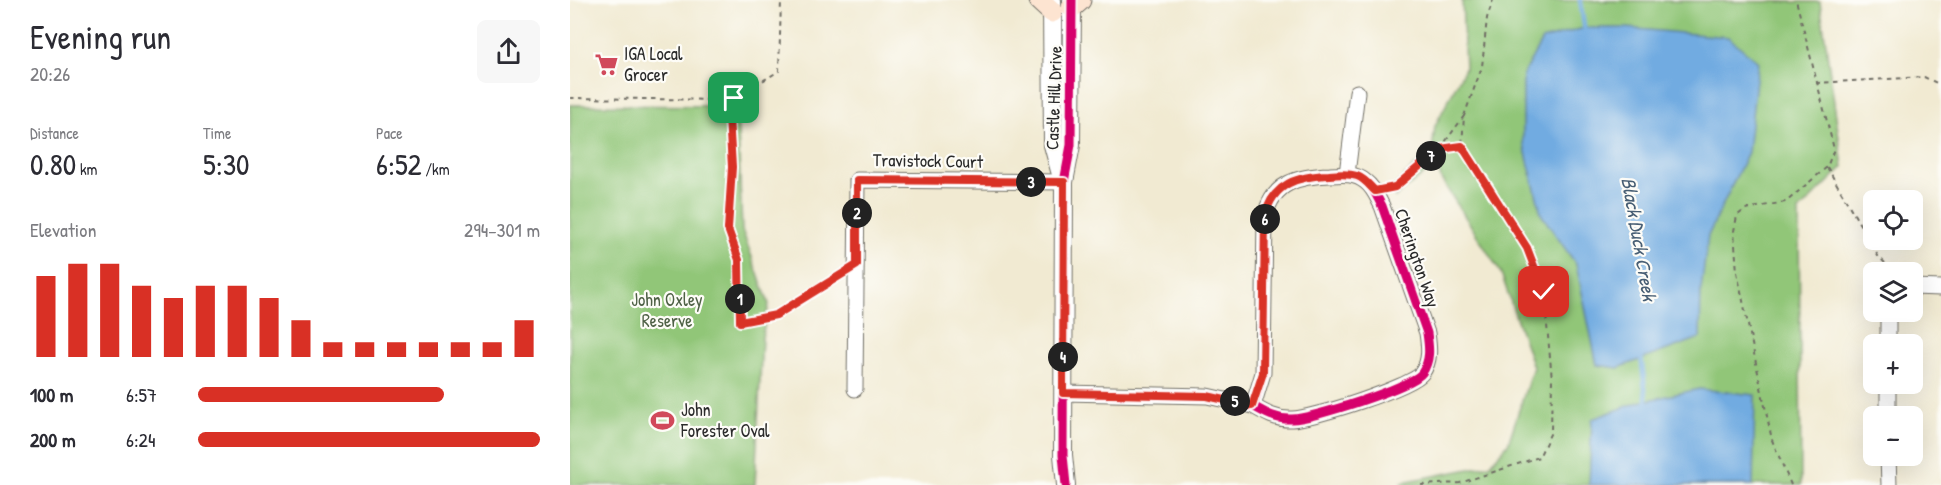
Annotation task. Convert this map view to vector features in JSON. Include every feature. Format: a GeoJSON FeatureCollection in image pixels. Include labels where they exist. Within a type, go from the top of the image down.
{"type":"FeatureCollection","features":[{"type":"Feature","properties":{"kind":"street","name":"Castle Hill Drive"},"geometry":{"type":"LineString","coordinates":[[1061,3],[1071,145],[1064,182],[1063,393],[1066,485]]}},
{"type":"Feature","properties":{"kind":"street"},"geometry":{"type":"LineString","coordinates":[[1252,406],[1263,373],[1267,206],[1277,191],[1296,178],[1347,174],[1357,92]]}},
{"type":"Feature","properties":{"kind":"street","name":"Cherington Way"},"geometry":{"type":"LineString","coordinates":[[1063,393],[1207,396],[1252,406],[1275,417],[1302,419],[1399,387],[1421,375],[1430,350],[1426,333],[1375,191],[1366,181],[1347,174]]}},
{"type":"Feature","properties":{"kind":"street","name":"Travistock Court"},"geometry":{"type":"LineString","coordinates":[[855,389],[857,180],[1064,182]]}},
{"type":"Feature","properties":{"kind":"street"},"geometry":{"type":"LineString","coordinates":[[1923,287],[1941,288]]}},
{"type":"Feature","properties":{"kind":"street"},"geometry":{"type":"LineString","coordinates":[[1888,466],[1889,485]]}},
{"type":"Feature","properties":{"kind":"path"},"geometry":{"type":"LineString","coordinates":[[570,98],[728,100],[779,71],[781,0]]}},
{"type":"Feature","properties":{"kind":"path"},"geometry":{"type":"LineString","coordinates":[[1375,191],[1395,187],[1440,149],[1464,116],[1482,67],[1487,18],[1493,0]]}},
{"type":"Feature","properties":{"kind":"path"},"geometry":{"type":"LineString","coordinates":[[1791,485],[1772,440],[1737,272],[1734,231],[1737,216],[1745,209],[1786,202],[1827,167],[1834,149],[1796,0]]}},
{"type":"Feature","properties":{"kind":"path"},"geometry":{"type":"LineString","coordinates":[[1816,83],[1924,77],[1941,85]]}},
{"type":"Feature","properties":{"kind":"path"},"geometry":{"type":"LineString","coordinates":[[728,100],[732,167],[728,229],[739,260],[740,322],[776,315],[857,265]]}},
{"type":"Feature","properties":{"kind":"path"},"geometry":{"type":"LineString","coordinates":[[1421,485],[1460,484],[1539,457],[1551,432],[1552,379],[1544,292],[1527,248],[1462,146],[1464,116]]}},
{"type":"Feature","properties":{"kind":"path"},"geometry":{"type":"LineString","coordinates":[[1440,149],[1462,146]]}},
{"type":"Feature","properties":{"kind":"path"},"geometry":{"type":"LineString","coordinates":[[1827,167],[1878,256],[1884,262]]}},
{"type":"Feature","properties":{"kind":"green space"},"geometry":{"type":"Polygon","coordinates":[[[1462,0],[1820,2],[1843,167],[1799,211],[1801,485],[1403,485],[1402,482],[1490,465],[1508,444],[1533,367],[1501,273],[1441,179],[1438,163],[1395,197],[1392,188],[1432,150],[1435,126],[1465,68],[1462,0]]]}},
{"type":"Feature","properties":{"kind":"green space","name":"John Oxley Reserve"},"geometry":{"type":"Polygon","coordinates":[[[570,105],[737,106],[742,230],[769,304],[762,337],[755,485],[570,485],[570,105]]]}},
{"type":"Feature","properties":{"kind":"water"},"geometry":{"type":"Polygon","coordinates":[[[1584,28],[1626,28],[1728,37],[1758,62],[1748,152],[1708,236],[1701,290],[1700,338],[1618,368],[1597,365],[1576,264],[1541,214],[1523,141],[1523,74],[1542,40],[1584,28]]]}},
{"type":"Feature","properties":{"kind":"water"},"geometry":{"type":"Polygon","coordinates":[[[1699,389],[1755,395],[1753,485],[1589,485],[1592,419],[1639,402],[1699,389]]]}},
{"type":"Feature","properties":{"kind":"waterway","name":"Black Duck Creek"},"geometry":{"type":"LineString","coordinates":[[1580,0],[1585,32]]}},
{"type":"Feature","properties":{"kind":"waterway","name":"Black Duck Creek"},"geometry":{"type":"LineString","coordinates":[[1641,356],[1647,405]]}},
{"type":"Feature","properties":{"kind":"cycle path"},"geometry":{"type":"LineString","coordinates":[[1066,485],[1063,455],[1064,182],[1071,145],[1072,0]]}},
{"type":"Feature","properties":{"kind":"cycle path"},"geometry":{"type":"LineString","coordinates":[[1063,393],[1207,396],[1253,406],[1263,373],[1265,216],[1269,205],[1281,188],[1298,179],[1340,174],[1358,177],[1371,187],[1382,206],[1427,333],[1429,353],[1425,368],[1414,379],[1381,394],[1303,418],[1276,417],[1253,406]]}},
{"type":"Feature","properties":{"kind":"place","name":"IGA Local Grocer"},"geometry":{"type":"Point","coordinates":[606,64]}},
{"type":"Feature","properties":{"kind":"place","name":"John Forester Oval"},"geometry":{"type":"Point","coordinates":[663,420]}},
{"type":"Feature","properties":{"kind":"route"},"geometry":{"type":"LineString","coordinates":[[734,98],[728,100],[732,167],[728,229],[739,260],[740,322],[776,315],[857,265],[857,180],[1064,182],[1063,393],[1207,396],[1252,406],[1261,385],[1263,373],[1265,216],[1267,206],[1277,191],[1296,178],[1311,175],[1357,176],[1366,181],[1375,191],[1395,187],[1440,149],[1462,146],[1488,191],[1527,248],[1544,292]]}}]}
